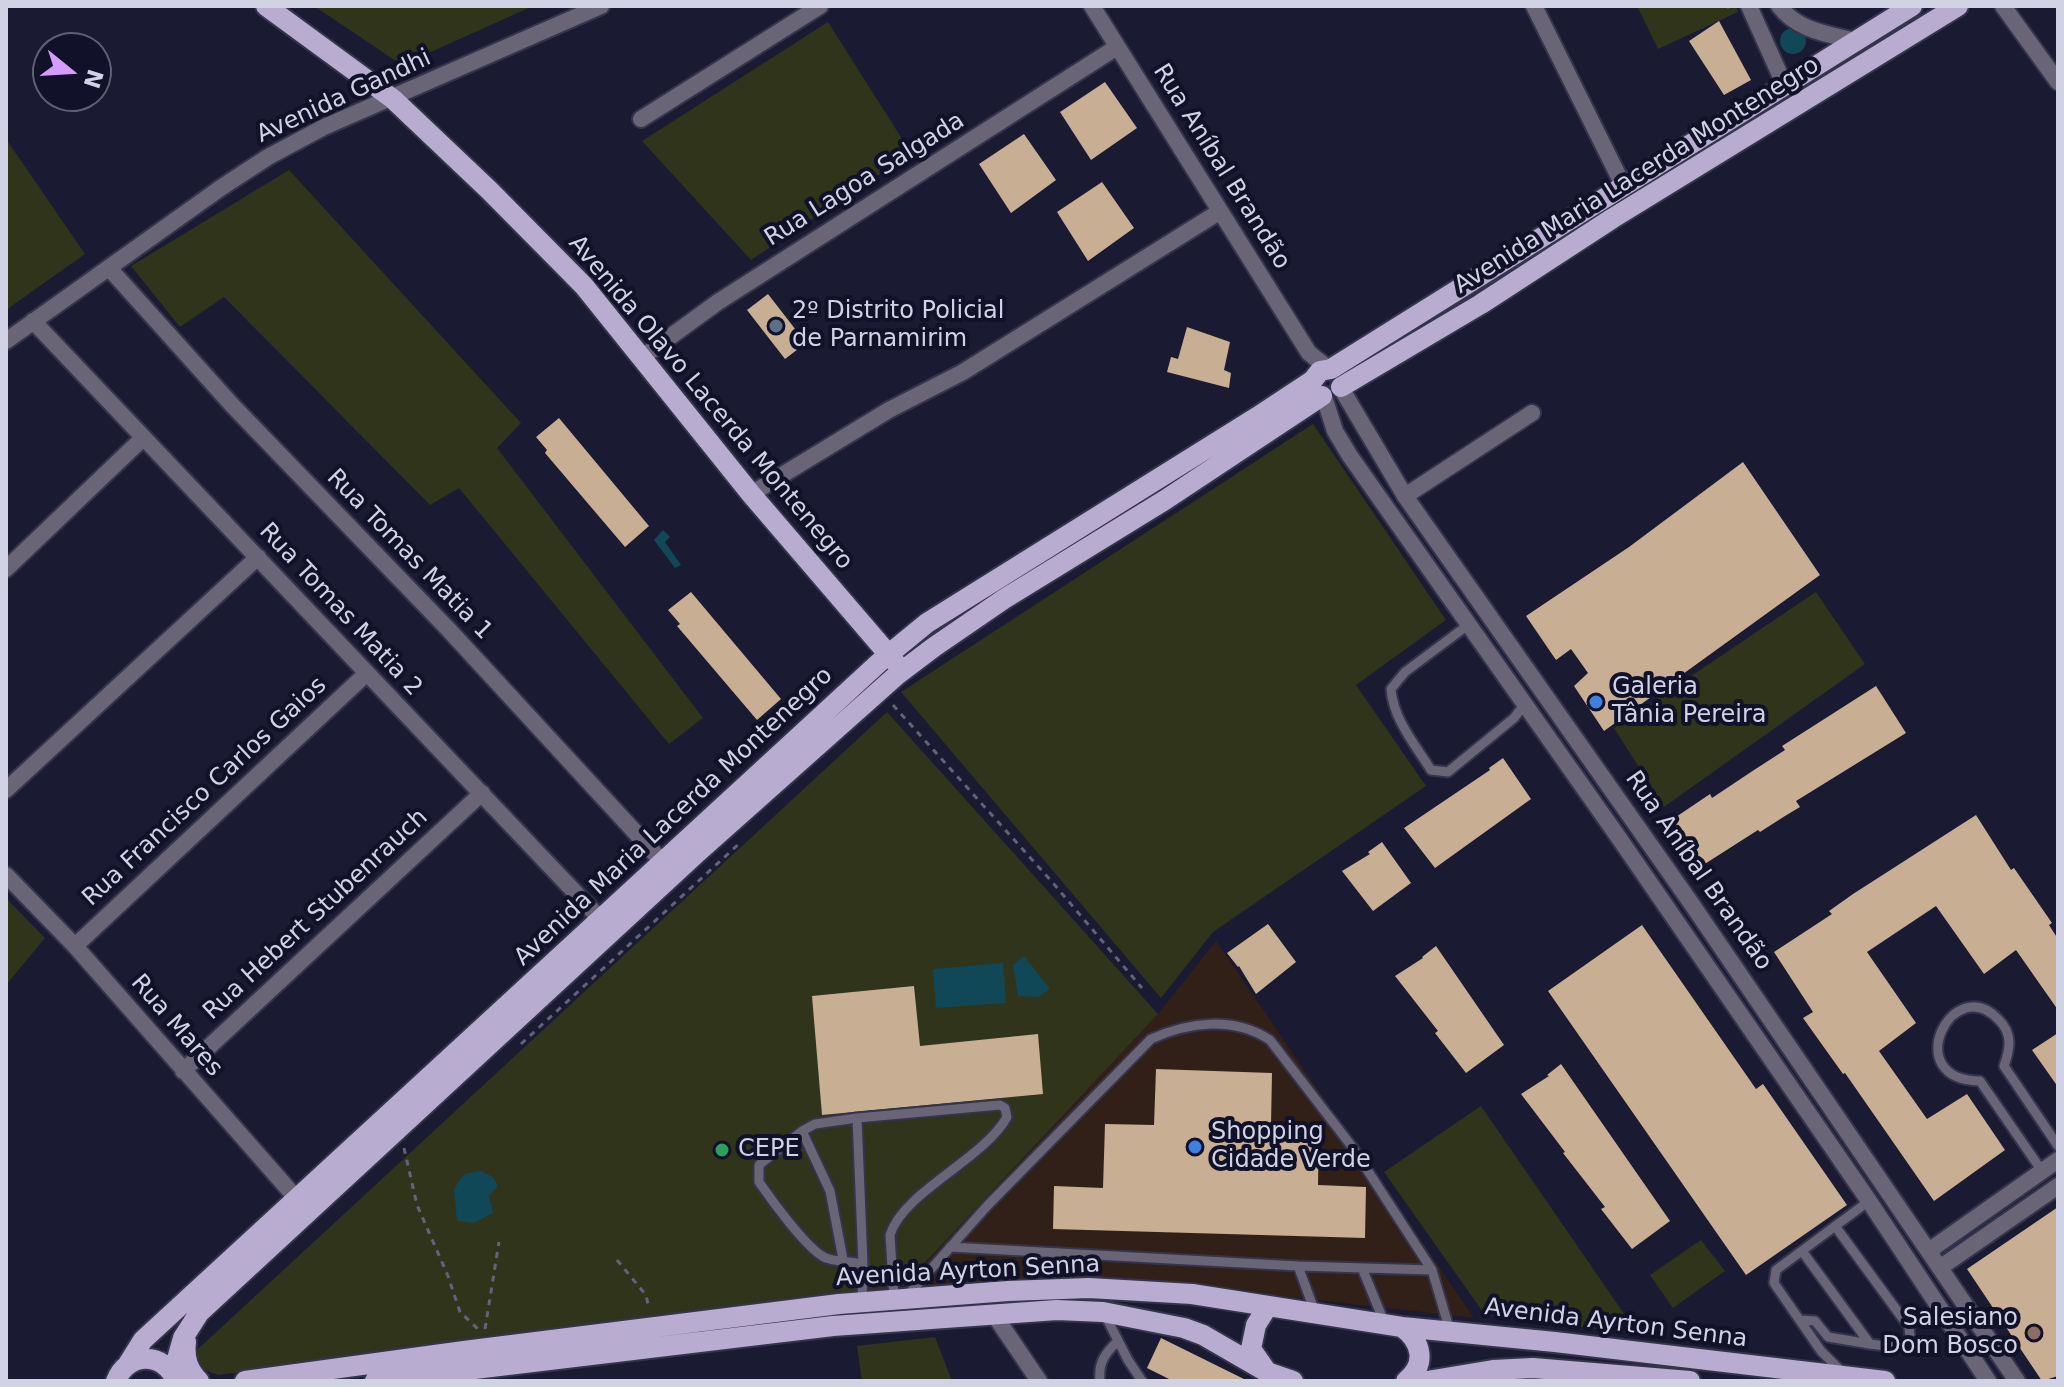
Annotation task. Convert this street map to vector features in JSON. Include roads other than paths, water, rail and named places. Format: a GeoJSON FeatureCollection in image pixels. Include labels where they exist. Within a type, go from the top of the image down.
{"type":"FeatureCollection","features":[{"type":"Feature","properties":{"kind":"main road","name":"Avenida Olavo Lacerda Montenegro"},"geometry":{"type":"LineString","coordinates":[[266,6],[393,99],[584,286],[751,494],[903,671]]}},
{"type":"Feature","properties":{"kind":"main road","name":"Avenida Maria Lacerda Montenegro"},"geometry":{"type":"LineString","coordinates":[[668,868],[934,647],[1004,599],[1165,500],[1327,383],[1536,242],[1912,6]]}},
{"type":"Feature","properties":{"kind":"main road","name":"Avenida Maria Lacerda Montenegro"},"geometry":{"type":"LineString","coordinates":[[116,1376],[143,1340],[302,1205],[607,926],[888,654],[927,623],[969,595],[1327,383],[1481,304],[1613,218],[1958,6]]}},
{"type":"Feature","properties":{"kind":"main road","name":"Avenida Maria Lacerda Montenegro"},"geometry":{"type":"LineString","coordinates":[[183,1379],[190,1372],[186,1360],[187,1330],[199,1313],[302,1205]]}},
{"type":"Feature","properties":{"kind":"main road","name":"Avenida Ayrton Senna"},"geometry":{"type":"LineString","coordinates":[[245,1381],[862,1302],[1089,1288],[1192,1294],[1393,1326],[1885,1381]]}},
{"type":"Feature","properties":{"kind":"main road"},"geometry":{"type":"LineString","coordinates":[[1268,1306],[1256,1325],[1251,1349],[1272,1376]]}},
{"type":"Feature","properties":{"kind":"main road","name":"Avenida Ayrton Senna"},"geometry":{"type":"LineString","coordinates":[[375,1381],[446,1376],[833,1326],[1057,1310],[1103,1312],[1184,1328],[1203,1335],[1272,1376],[1293,1381]]}},
{"type":"Feature","properties":{"kind":"main road"},"geometry":{"type":"LineString","coordinates":[[1393,1326],[1417,1340],[1420,1351],[1417,1371],[1406,1381]]}},
{"type":"Feature","properties":{"kind":"main road"},"geometry":{"type":"LineString","coordinates":[[116,1376],[137,1359],[157,1360],[183,1379]]}},
{"type":"Feature","properties":{"kind":"main road","name":"Avenida Ayrton Senna"},"geometry":{"type":"LineString","coordinates":[[1427,1381],[1493,1370],[1533,1368],[1690,1381]]}},
{"type":"Feature","properties":{"kind":"street","name":"Avenida Gandhi"},"geometry":{"type":"LineString","coordinates":[[6,341],[268,157],[324,127],[601,6]]}},
{"type":"Feature","properties":{"kind":"street"},"geometry":{"type":"LineString","coordinates":[[641,119],[820,6]]}},
{"type":"Feature","properties":{"kind":"street","name":"Rua Aníbal Brandão"},"geometry":{"type":"LineString","coordinates":[[1092,6],[1327,383],[1711,932],[2017,1381]]}},
{"type":"Feature","properties":{"kind":"street"},"geometry":{"type":"LineString","coordinates":[[1534,6],[1623,185]]}},
{"type":"Feature","properties":{"kind":"street"},"geometry":{"type":"LineString","coordinates":[[1749,6],[1785,86]]}},
{"type":"Feature","properties":{"kind":"street"},"geometry":{"type":"LineString","coordinates":[[1779,6],[1801,26],[1856,41]]}},
{"type":"Feature","properties":{"kind":"street"},"geometry":{"type":"LineString","coordinates":[[2003,6],[2058,82]]}},
{"type":"Feature","properties":{"kind":"street","name":"Rua Lagoa Salgada"},"geometry":{"type":"LineString","coordinates":[[641,358],[718,302],[1117,47]]}},
{"type":"Feature","properties":{"kind":"street"},"geometry":{"type":"LineString","coordinates":[[751,494],[889,410],[976,365],[1219,212]]}},
{"type":"Feature","properties":{"kind":"street","name":"Rua Tomas Matia 1"},"geometry":{"type":"LineString","coordinates":[[109,268],[232,405],[449,630],[668,868]]}},
{"type":"Feature","properties":{"kind":"street","name":"Rua Tomas Matia 2"},"geometry":{"type":"LineString","coordinates":[[33,321],[607,926]]}},
{"type":"Feature","properties":{"kind":"street","name":"Rua Aníbal Brandão"},"geometry":{"type":"LineString","coordinates":[[1327,383],[1335,431],[1350,456],[1869,1201],[1988,1381]]}},
{"type":"Feature","properties":{"kind":"street"},"geometry":{"type":"LineString","coordinates":[[1405,496],[1532,413]]}},
{"type":"Feature","properties":{"kind":"street"},"geometry":{"type":"LineString","coordinates":[[6,569],[143,438]]}},
{"type":"Feature","properties":{"kind":"street"},"geometry":{"type":"LineString","coordinates":[[6,790],[258,557]]}},
{"type":"Feature","properties":{"kind":"street","name":"Rua Francisco Carlos Gaios"},"geometry":{"type":"LineString","coordinates":[[75,946],[367,673]]}},
{"type":"Feature","properties":{"kind":"street","name":"Rua Hebert Stubenrauch"},"geometry":{"type":"LineString","coordinates":[[183,1071],[482,793]]}},
{"type":"Feature","properties":{"kind":"street","name":"Rua Mares"},"geometry":{"type":"LineString","coordinates":[[6,875],[75,946],[302,1205]]}},
{"type":"Feature","properties":{"kind":"street"},"geometry":{"type":"LineString","coordinates":[[1692,945],[1711,932]]}},
{"type":"Feature","properties":{"kind":"street"},"geometry":{"type":"LineString","coordinates":[[1930,1250],[2058,1160]]}},
{"type":"Feature","properties":{"kind":"street"},"geometry":{"type":"LineString","coordinates":[[1941,1267],[2058,1186]]}},
{"type":"Feature","properties":{"kind":"street"},"geometry":{"type":"LineString","coordinates":[[993,1313],[1039,1381]]}},
{"type":"Feature","properties":{"kind":"lane"},"geometry":{"type":"LineString","coordinates":[[1468,625],[1405,672],[1391,689],[1392,700],[1404,726],[1431,770],[1448,772],[1514,718],[1524,705]]}},
{"type":"Feature","properties":{"kind":"lane"},"geometry":{"type":"LineString","coordinates":[[2042,1171],[1980,1081],[1954,1076],[1941,1062],[1937,1043],[1942,1026],[1952,1015],[1963,1009],[1979,1008],[1994,1014],[2006,1027],[2010,1047],[2004,1066],[2058,1146]]}},
{"type":"Feature","properties":{"kind":"lane"},"geometry":{"type":"LineString","coordinates":[[899,1299],[1151,1039],[1178,1027],[1211,1024],[1232,1026],[1261,1034],[1270,1040],[1353,1148],[1432,1270],[1450,1331]]}},
{"type":"Feature","properties":{"kind":"lane"},"geometry":{"type":"LineString","coordinates":[[863,1264],[826,1258],[814,1248],[759,1182],[759,1165],[815,1124],[1000,1105],[1005,1108],[1007,1117],[990,1139],[916,1200],[893,1226],[890,1235],[899,1299]]}},
{"type":"Feature","properties":{"kind":"lane"},"geometry":{"type":"LineString","coordinates":[[857,1118],[862,1302]]}},
{"type":"Feature","properties":{"kind":"lane"},"geometry":{"type":"LineString","coordinates":[[802,1131],[830,1191],[843,1259]]}},
{"type":"Feature","properties":{"kind":"lane"},"geometry":{"type":"LineString","coordinates":[[1851,1377],[1830,1362],[1774,1283],[1774,1277],[1776,1270],[1869,1201]]}},
{"type":"Feature","properties":{"kind":"lane"},"geometry":{"type":"LineString","coordinates":[[1800,1320],[1815,1321],[1828,1337],[1870,1344],[1901,1348],[1910,1337],[1909,1327],[1835,1226]]}},
{"type":"Feature","properties":{"kind":"lane"},"geometry":{"type":"LineString","coordinates":[[950,1247],[1432,1270]]}},
{"type":"Feature","properties":{"kind":"lane"},"geometry":{"type":"LineString","coordinates":[[1802,1251],[1870,1344]]}},
{"type":"Feature","properties":{"kind":"lane"},"geometry":{"type":"LineString","coordinates":[[1298,1266],[1315,1313]]}},
{"type":"Feature","properties":{"kind":"lane"},"geometry":{"type":"LineString","coordinates":[[1362,1268],[1393,1326]]}},
{"type":"Feature","properties":{"kind":"lane"},"geometry":{"type":"LineString","coordinates":[[1103,1312],[1142,1381]]}},
{"type":"Feature","properties":{"kind":"lane"},"geometry":{"type":"LineString","coordinates":[[1100,1381],[1101,1362],[1106,1352],[1118,1341]]}},
{"type":"Feature","properties":{"kind":"water"},"geometry":{"type":"Polygon","coordinates":[[[1793,28],[1802,32],[1806,41],[1802,50],[1793,54],[1784,50],[1780,41],[1784,32],[1793,28]]]}},
{"type":"Feature","properties":{"kind":"water"},"geometry":{"type":"Polygon","coordinates":[[[663,530],[670,537],[665,542],[681,565],[675,568],[654,540],[663,530]]]}},
{"type":"Feature","properties":{"kind":"water"},"geometry":{"type":"Polygon","coordinates":[[[1024,956],[1050,989],[1038,997],[1018,996],[1013,965],[1024,956]]]}},
{"type":"Feature","properties":{"kind":"water"},"geometry":{"type":"Polygon","coordinates":[[[1003,963],[1006,1003],[936,1008],[933,969],[1003,963]]]}},
{"type":"Feature","properties":{"kind":"water"},"geometry":{"type":"Polygon","coordinates":[[[481,1171],[493,1177],[498,1186],[489,1196],[493,1213],[474,1223],[457,1221],[454,1189],[464,1174],[481,1171]]]}},
{"type":"Feature","properties":{"kind":"place","name":"2º Distrito Policial de Parnamirim"},"geometry":{"type":"Point","coordinates":[776,326]}},
{"type":"Feature","properties":{"kind":"place","name":"Galeria Tânia Pereira"},"geometry":{"type":"Point","coordinates":[1596,702]}},
{"type":"Feature","properties":{"kind":"place","name":"Shopping Cidade Verde"},"geometry":{"type":"Point","coordinates":[1195,1147]}},
{"type":"Feature","properties":{"kind":"place","name":"CEPE"},"geometry":{"type":"Point","coordinates":[722,1150]}},
{"type":"Feature","properties":{"kind":"place","name":"Salesiano Dom Bosco"},"geometry":{"type":"Point","coordinates":[2034,1333]}}]}
